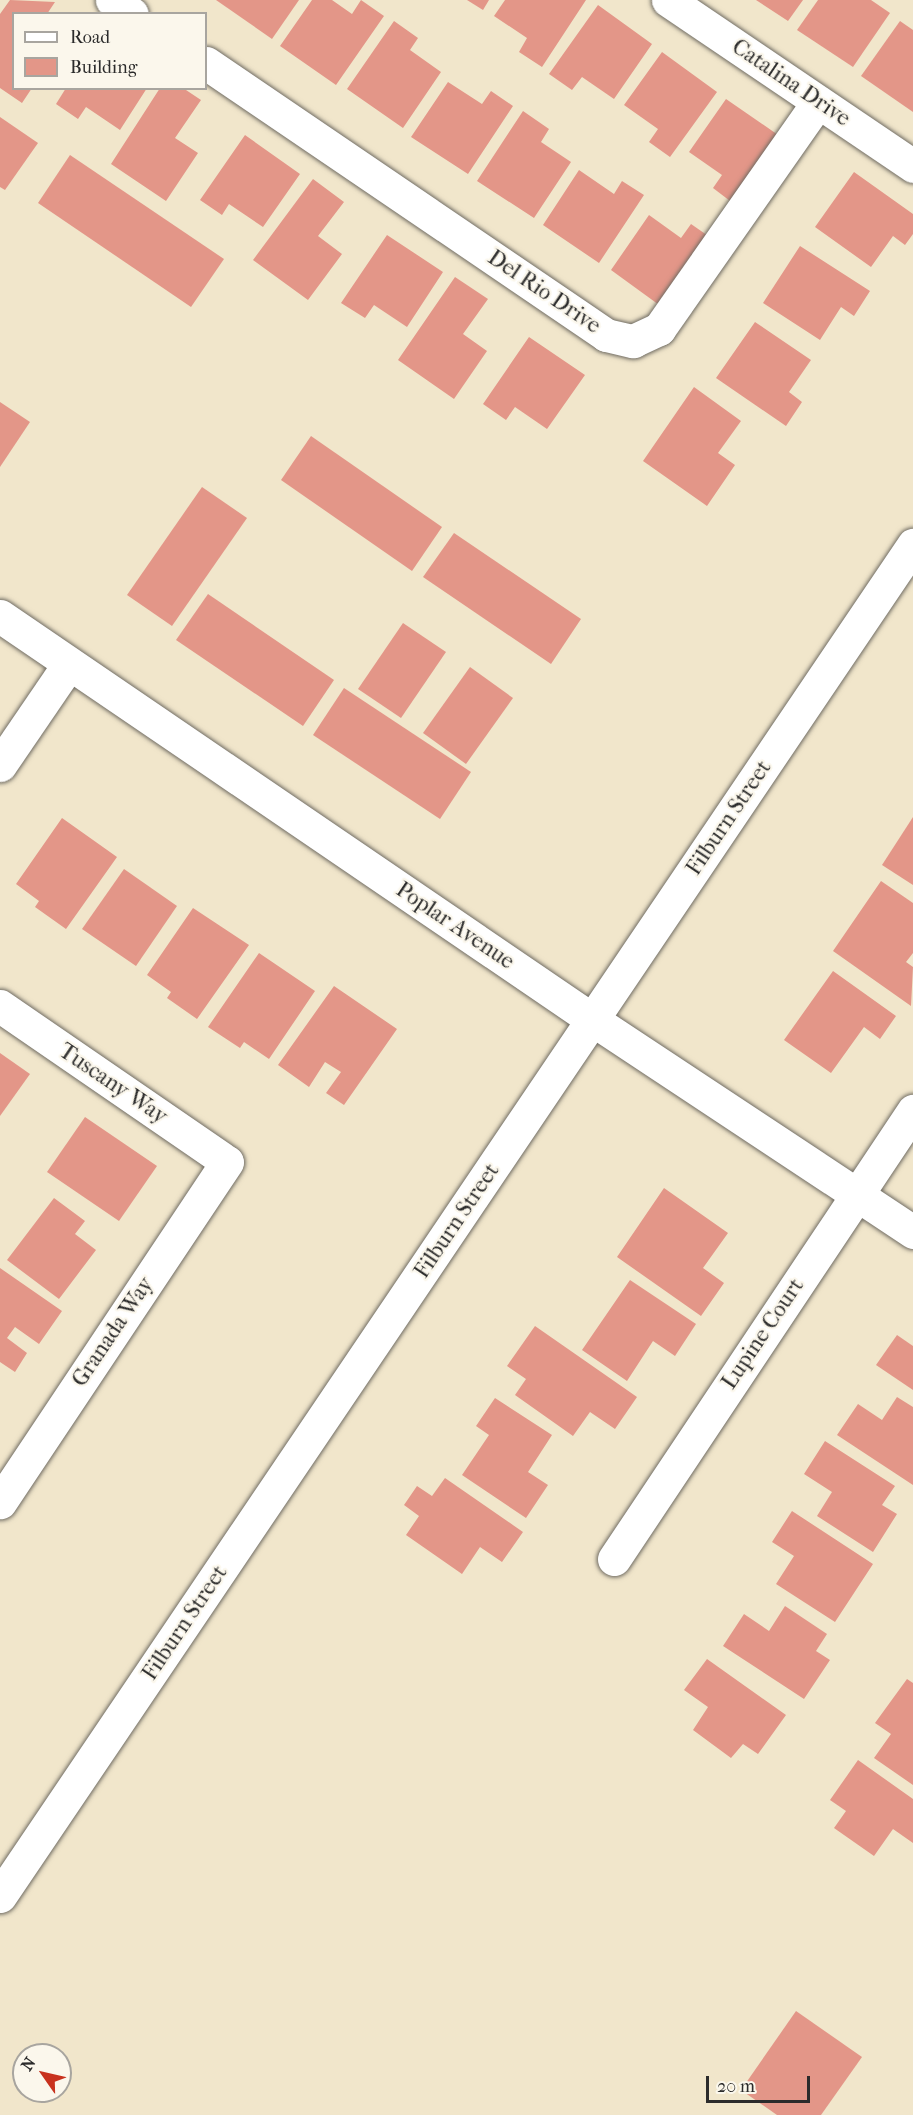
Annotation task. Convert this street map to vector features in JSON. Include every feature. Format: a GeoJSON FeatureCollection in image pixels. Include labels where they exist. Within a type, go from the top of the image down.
{"type":"FeatureCollection","features":[{"type":"Feature","properties":{"kind":"street"},"geometry":{"type":"LineString","coordinates":[[112,0],[129,12]]}},
{"type":"Feature","properties":{"kind":"street","name":"Catalina Drive"},"geometry":{"type":"LineString","coordinates":[[668,0],[913,166]]}},
{"type":"Feature","properties":{"kind":"street","name":"Del Rio Drive"},"geometry":{"type":"LineString","coordinates":[[207,64],[606,335],[633,341],[658,330],[818,102]]}},
{"type":"Feature","properties":{"kind":"street","name":"Filburn Street"},"geometry":{"type":"LineString","coordinates":[[0,1896],[913,545]]}},
{"type":"Feature","properties":{"kind":"street","name":"Poplar Avenue"},"geometry":{"type":"LineString","coordinates":[[0,616],[593,1020],[913,1232]]}},
{"type":"Feature","properties":{"kind":"street"},"geometry":{"type":"LineString","coordinates":[[0,765],[69,664]]}},
{"type":"Feature","properties":{"kind":"street","name":"Tuscany Way"},"geometry":{"type":"LineString","coordinates":[[0,1006],[227,1161]]}},
{"type":"Feature","properties":{"kind":"street","name":"Lupine Court"},"geometry":{"type":"LineString","coordinates":[[615,1559],[913,1111]]}},
{"type":"Feature","properties":{"kind":"street","name":"Granada Way"},"geometry":{"type":"LineString","coordinates":[[0,1502],[227,1161]]}},
{"type":"Feature","properties":{"kind":"building"},"geometry":{"type":"Polygon","coordinates":[[[10,0],[55,2],[48,12],[12,12],[12,90],[31,90],[22,103],[0,88],[0,14],[10,0]]]}},
{"type":"Feature","properties":{"kind":"building"},"geometry":{"type":"Polygon","coordinates":[[[216,0],[299,0],[272,39],[216,0]]]}},
{"type":"Feature","properties":{"kind":"building"},"geometry":{"type":"Polygon","coordinates":[[[312,0],[332,0],[352,14],[361,0],[384,16],[336,85],[280,46],[312,0]]]}},
{"type":"Feature","properties":{"kind":"building"},"geometry":{"type":"Polygon","coordinates":[[[467,0],[489,0],[483,10],[467,0]]]}},
{"type":"Feature","properties":{"kind":"building"},"geometry":{"type":"Polygon","coordinates":[[[505,0],[586,0],[542,67],[519,52],[527,38],[494,16],[505,0]]]}},
{"type":"Feature","properties":{"kind":"building"},"geometry":{"type":"Polygon","coordinates":[[[756,0],[803,0],[788,21],[756,0]]]}},
{"type":"Feature","properties":{"kind":"building"},"geometry":{"type":"Polygon","coordinates":[[[818,0],[871,0],[890,13],[853,67],[797,30],[818,0]]]}},
{"type":"Feature","properties":{"kind":"building"},"geometry":{"type":"Polygon","coordinates":[[[598,5],[652,44],[614,99],[582,77],[572,90],[549,74],[598,5]]]}},
{"type":"Feature","properties":{"kind":"building"},"geometry":{"type":"Polygon","coordinates":[[[394,21],[418,38],[410,50],[441,72],[403,128],[347,89],[394,21]]]}},
{"type":"Feature","properties":{"kind":"building"},"geometry":{"type":"Polygon","coordinates":[[[900,21],[913,30],[913,112],[861,76],[900,21]]]}},
{"type":"Feature","properties":{"kind":"building"},"geometry":{"type":"Polygon","coordinates":[[[662,52],[717,92],[670,157],[649,142],[658,129],[624,105],[662,52]]]}},
{"type":"Feature","properties":{"kind":"building"},"geometry":{"type":"Polygon","coordinates":[[[448,82],[482,104],[491,91],[513,106],[468,174],[411,137],[448,82]]]}},
{"type":"Feature","properties":{"kind":"building"},"geometry":{"type":"Polygon","coordinates":[[[65,90],[146,90],[120,130],[86,107],[78,119],[56,104],[65,90]]]}},
{"type":"Feature","properties":{"kind":"building"},"geometry":{"type":"Polygon","coordinates":[[[159,90],[186,90],[201,100],[175,138],[198,153],[166,201],[111,164],[159,90]]]}},
{"type":"Feature","properties":{"kind":"building"},"geometry":{"type":"Polygon","coordinates":[[[726,99],[781,137],[734,204],[713,188],[722,175],[689,152],[726,99]]]}},
{"type":"Feature","properties":{"kind":"building"},"geometry":{"type":"Polygon","coordinates":[[[523,111],[549,129],[541,142],[571,162],[534,218],[477,181],[523,111]]]}},
{"type":"Feature","properties":{"kind":"building"},"geometry":{"type":"Polygon","coordinates":[[[0,117],[38,143],[5,190],[0,187],[0,117]]]}},
{"type":"Feature","properties":{"kind":"building"},"geometry":{"type":"Polygon","coordinates":[[[245,135],[300,174],[263,227],[229,204],[222,215],[200,200],[245,135]]]}},
{"type":"Feature","properties":{"kind":"building"},"geometry":{"type":"Polygon","coordinates":[[[70,155],[224,259],[191,307],[38,203],[70,155]]]}},
{"type":"Feature","properties":{"kind":"building"},"geometry":{"type":"Polygon","coordinates":[[[579,170],[614,194],[622,181],[644,195],[599,263],[543,225],[579,170]]]}},
{"type":"Feature","properties":{"kind":"building"},"geometry":{"type":"Polygon","coordinates":[[[854,172],[913,214],[913,234],[905,245],[893,236],[871,267],[815,227],[854,172]]]}},
{"type":"Feature","properties":{"kind":"building"},"geometry":{"type":"Polygon","coordinates":[[[313,179],[344,202],[318,236],[342,254],[308,300],[253,260],[313,179]]]}},
{"type":"Feature","properties":{"kind":"building"},"geometry":{"type":"Polygon","coordinates":[[[649,215],[681,238],[691,224],[714,240],[666,310],[611,270],[649,215]]]}},
{"type":"Feature","properties":{"kind":"building"},"geometry":{"type":"Polygon","coordinates":[[[387,235],[443,272],[407,327],[374,305],[365,318],[341,303],[387,235]]]}},
{"type":"Feature","properties":{"kind":"building"},"geometry":{"type":"Polygon","coordinates":[[[800,246],[870,291],[854,316],[841,307],[820,340],[763,303],[800,246]]]}},
{"type":"Feature","properties":{"kind":"building"},"geometry":{"type":"Polygon","coordinates":[[[455,277],[488,299],[463,334],[487,351],[454,399],[398,360],[455,277]]]}},
{"type":"Feature","properties":{"kind":"building"},"geometry":{"type":"Polygon","coordinates":[[[755,322],[811,360],[789,392],[802,402],[786,426],[716,378],[755,322]]]}},
{"type":"Feature","properties":{"kind":"building"},"geometry":{"type":"Polygon","coordinates":[[[529,337],[585,375],[547,429],[515,407],[506,420],[483,404],[529,337]]]}},
{"type":"Feature","properties":{"kind":"building"},"geometry":{"type":"Polygon","coordinates":[[[694,387],[741,421],[718,453],[735,465],[707,506],[643,461],[694,387]]]}},
{"type":"Feature","properties":{"kind":"building"},"geometry":{"type":"Polygon","coordinates":[[[0,402],[30,422],[0,467],[0,402]]]}},
{"type":"Feature","properties":{"kind":"building"},"geometry":{"type":"Polygon","coordinates":[[[311,436],[442,527],[412,571],[281,480],[311,436]]]}},
{"type":"Feature","properties":{"kind":"building"},"geometry":{"type":"Polygon","coordinates":[[[202,487],[247,518],[172,626],[127,595],[202,487]]]}},
{"type":"Feature","properties":{"kind":"building"},"geometry":{"type":"Polygon","coordinates":[[[454,533],[581,619],[551,664],[423,577],[454,533]]]}},
{"type":"Feature","properties":{"kind":"building"},"geometry":{"type":"Polygon","coordinates":[[[208,594],[334,680],[303,726],[176,640],[208,594]]]}},
{"type":"Feature","properties":{"kind":"building"},"geometry":{"type":"Polygon","coordinates":[[[403,623],[446,652],[401,718],[358,689],[403,623]]]}},
{"type":"Feature","properties":{"kind":"building"},"geometry":{"type":"Polygon","coordinates":[[[470,667],[513,698],[466,764],[423,733],[470,667]]]}},
{"type":"Feature","properties":{"kind":"building"},"geometry":{"type":"Polygon","coordinates":[[[344,688],[471,772],[440,819],[313,735],[344,688]]]}},
{"type":"Feature","properties":{"kind":"building"},"geometry":{"type":"Polygon","coordinates":[[[913,817],[913,885],[882,865],[913,817]]]}},
{"type":"Feature","properties":{"kind":"building"},"geometry":{"type":"Polygon","coordinates":[[[62,818],[117,857],[66,929],[35,907],[39,901],[16,884],[62,818]]]}},
{"type":"Feature","properties":{"kind":"building"},"geometry":{"type":"Polygon","coordinates":[[[124,869],[177,906],[136,966],[82,929],[124,869]]]}},
{"type":"Feature","properties":{"kind":"building"},"geometry":{"type":"Polygon","coordinates":[[[881,881],[913,903],[913,953],[906,962],[913,967],[911,1006],[833,951],[881,881]]]}},
{"type":"Feature","properties":{"kind":"building"},"geometry":{"type":"Polygon","coordinates":[[[193,908],[249,945],[197,1019],[167,998],[171,992],[147,975],[193,908]]]}},
{"type":"Feature","properties":{"kind":"building"},"geometry":{"type":"Polygon","coordinates":[[[259,953],[315,991],[269,1059],[244,1042],[240,1048],[208,1027],[259,953]]]}},
{"type":"Feature","properties":{"kind":"building"},"geometry":{"type":"Polygon","coordinates":[[[833,971],[896,1016],[880,1039],[864,1027],[831,1073],[784,1040],[833,971]]]}},
{"type":"Feature","properties":{"kind":"building"},"geometry":{"type":"Polygon","coordinates":[[[334,986],[397,1029],[344,1105],[326,1093],[341,1072],[325,1062],[309,1087],[278,1065],[334,986]]]}},
{"type":"Feature","properties":{"kind":"building"},"geometry":{"type":"Polygon","coordinates":[[[0,1053],[30,1074],[0,1116],[0,1053]]]}},
{"type":"Feature","properties":{"kind":"building"},"geometry":{"type":"Polygon","coordinates":[[[85,1117],[157,1166],[119,1221],[47,1172],[85,1117]]]}},
{"type":"Feature","properties":{"kind":"building"},"geometry":{"type":"Polygon","coordinates":[[[664,1188],[728,1233],[703,1268],[724,1283],[701,1316],[617,1257],[664,1188]]]}},
{"type":"Feature","properties":{"kind":"building"},"geometry":{"type":"Polygon","coordinates":[[[54,1198],[85,1221],[75,1234],[96,1250],[59,1299],[7,1260],[54,1198]]]}},
{"type":"Feature","properties":{"kind":"building"},"geometry":{"type":"Polygon","coordinates":[[[0,1268],[62,1311],[39,1344],[15,1327],[7,1338],[27,1353],[15,1372],[0,1362],[0,1268]]]}},
{"type":"Feature","properties":{"kind":"building"},"geometry":{"type":"Polygon","coordinates":[[[630,1280],[696,1324],[675,1356],[653,1341],[627,1381],[582,1350],[630,1280]]]}},
{"type":"Feature","properties":{"kind":"building"},"geometry":{"type":"Polygon","coordinates":[[[535,1326],[637,1397],[615,1429],[590,1412],[573,1436],[515,1395],[526,1379],[507,1366],[535,1326]]]}},
{"type":"Feature","properties":{"kind":"building"},"geometry":{"type":"Polygon","coordinates":[[[897,1335],[913,1346],[913,1390],[876,1365],[897,1335]]]}},
{"type":"Feature","properties":{"kind":"building"},"geometry":{"type":"Polygon","coordinates":[[[897,1397],[913,1407],[913,1485],[837,1435],[858,1404],[882,1420],[897,1397]]]}},
{"type":"Feature","properties":{"kind":"building"},"geometry":{"type":"Polygon","coordinates":[[[495,1398],[552,1435],[528,1472],[548,1485],[526,1518],[462,1475],[489,1435],[476,1426],[495,1398]]]}},
{"type":"Feature","properties":{"kind":"building"},"geometry":{"type":"Polygon","coordinates":[[[825,1441],[895,1486],[882,1505],[897,1514],[873,1552],[817,1516],[832,1492],[804,1474],[825,1441]]]}},
{"type":"Feature","properties":{"kind":"building"},"geometry":{"type":"Polygon","coordinates":[[[445,1478],[523,1532],[502,1562],[480,1547],[462,1574],[406,1535],[419,1516],[404,1505],[417,1486],[432,1496],[445,1478]]]}},
{"type":"Feature","properties":{"kind":"building"},"geometry":{"type":"Polygon","coordinates":[[[792,1511],[873,1564],[835,1622],[776,1584],[794,1556],[772,1542],[792,1511]]]}},
{"type":"Feature","properties":{"kind":"building"},"geometry":{"type":"Polygon","coordinates":[[[785,1606],[827,1634],[816,1651],[830,1660],[804,1699],[723,1646],[744,1614],[769,1631],[785,1606]]]}},
{"type":"Feature","properties":{"kind":"building"},"geometry":{"type":"Polygon","coordinates":[[[707,1659],[786,1715],[758,1754],[743,1744],[731,1758],[693,1730],[708,1707],[684,1690],[707,1659]]]}},
{"type":"Feature","properties":{"kind":"building"},"geometry":{"type":"Polygon","coordinates":[[[907,1679],[913,1683],[913,1785],[874,1758],[891,1734],[875,1723],[907,1679]]]}},
{"type":"Feature","properties":{"kind":"building"},"geometry":{"type":"Polygon","coordinates":[[[858,1760],[913,1799],[913,1843],[893,1829],[874,1856],[834,1828],[846,1811],[830,1800],[858,1760]]]}},
{"type":"Feature","properties":{"kind":"building"},"geometry":{"type":"Polygon","coordinates":[[[796,2011],[862,2057],[821,2115],[777,2115],[741,2090],[796,2011]]]}}]}
